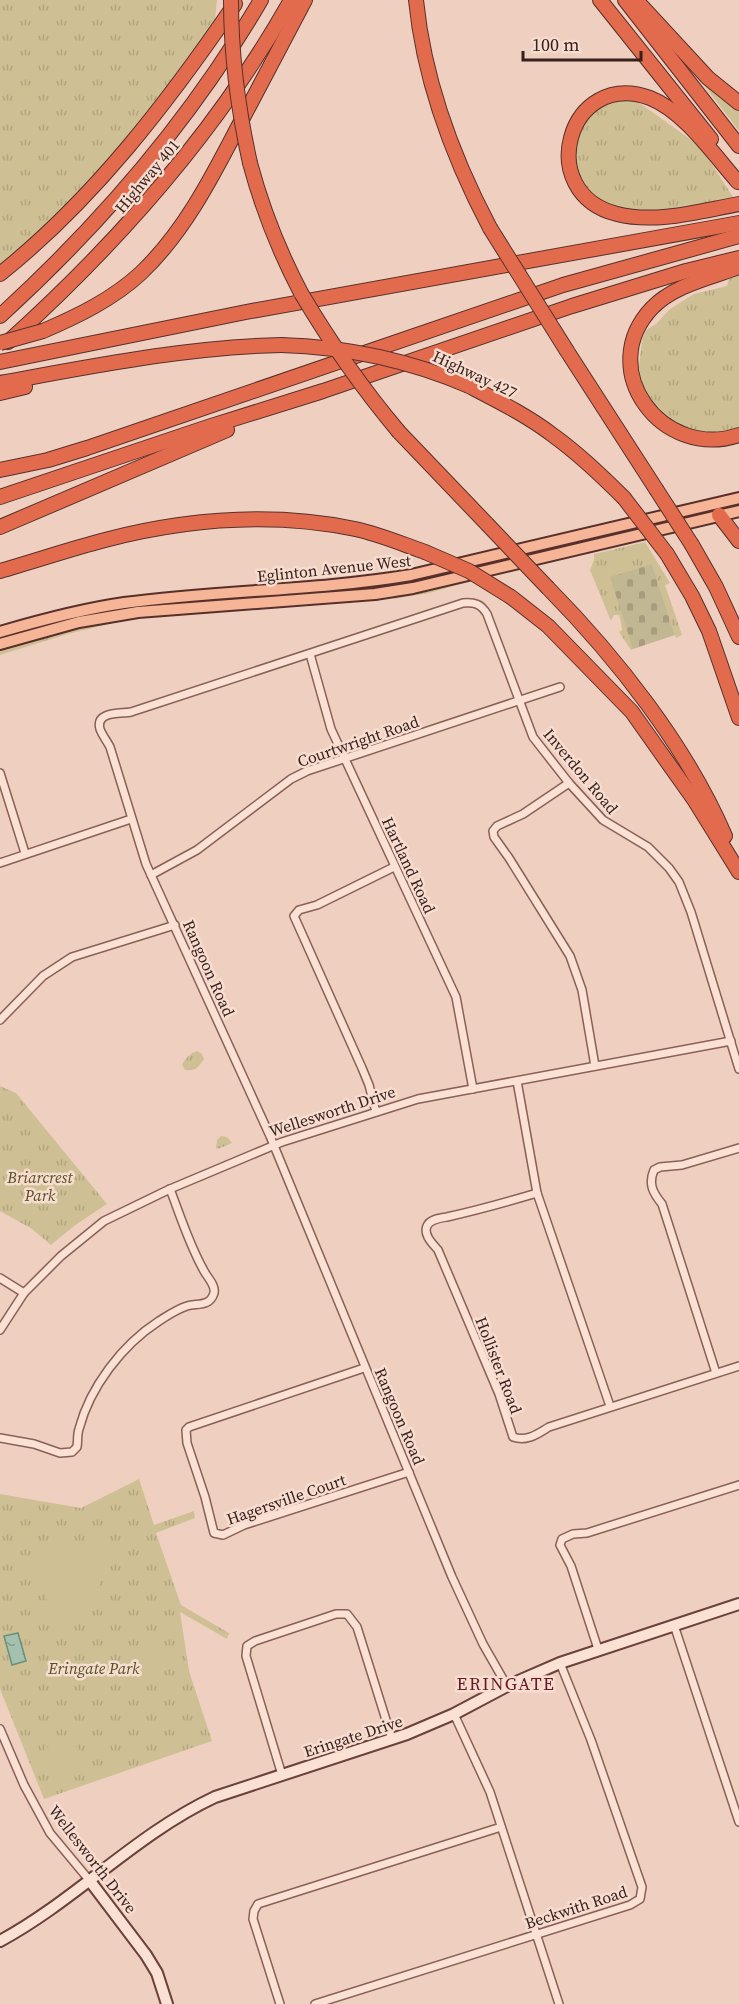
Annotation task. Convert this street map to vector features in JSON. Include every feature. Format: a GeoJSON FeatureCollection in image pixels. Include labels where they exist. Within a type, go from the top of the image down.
{"type":"FeatureCollection","features":[{"type":"Feature","properties":{"kind":"highway"},"geometry":{"type":"LineString","coordinates":[[231,0],[235,81],[241,124],[250,163],[267,219],[281,254],[301,293],[347,366],[399,432],[572,612],[625,675],[676,746],[712,806],[739,871]]}},
{"type":"Feature","properties":{"kind":"highway"},"geometry":{"type":"LineString","coordinates":[[0,274],[41,239],[108,168],[168,97],[238,0]]}},
{"type":"Feature","properties":{"kind":"highway","name":"Highway 401"},"geometry":{"type":"LineString","coordinates":[[0,316],[73,245],[146,164],[203,88],[261,0]]}},
{"type":"Feature","properties":{"kind":"highway","name":"Highway 401"},"geometry":{"type":"LineString","coordinates":[[0,349],[95,260],[166,181],[226,100],[291,0]]}},
{"type":"Feature","properties":{"kind":"highway"},"geometry":{"type":"LineString","coordinates":[[0,343],[43,331],[82,315],[139,275],[164,250],[183,224],[214,172],[305,0]]}},
{"type":"Feature","properties":{"kind":"highway"},"geometry":{"type":"LineString","coordinates":[[416,0],[422,42],[438,110],[458,165],[490,228],[692,545],[716,587],[739,637]]}},
{"type":"Feature","properties":{"kind":"highway"},"geometry":{"type":"LineString","coordinates":[[600,0],[712,140],[739,183]]}},
{"type":"Feature","properties":{"kind":"highway"},"geometry":{"type":"LineString","coordinates":[[625,0],[739,146]]}},
{"type":"Feature","properties":{"kind":"highway"},"geometry":{"type":"LineString","coordinates":[[636,0],[708,78],[739,103]]}},
{"type":"Feature","properties":{"kind":"highway"},"geometry":{"type":"LineString","coordinates":[[739,183],[679,116],[651,98],[622,94],[600,100],[584,111],[571,134],[568,158],[572,177],[585,196],[611,212],[648,218],[739,204]]}},
{"type":"Feature","properties":{"kind":"highway"},"geometry":{"type":"LineString","coordinates":[[0,362],[246,312],[739,223]]}},
{"type":"Feature","properties":{"kind":"highway"},"geometry":{"type":"LineString","coordinates":[[0,470],[87,448],[563,285],[739,236]]}},
{"type":"Feature","properties":{"kind":"highway"},"geometry":{"type":"LineString","coordinates":[[0,497],[590,300],[686,271],[739,258]]}},
{"type":"Feature","properties":{"kind":"highway"},"geometry":{"type":"LineString","coordinates":[[739,267],[691,284],[669,295],[653,307],[638,330],[631,361],[633,376],[642,402],[661,423],[673,431],[696,439],[722,439],[739,435]]}},
{"type":"Feature","properties":{"kind":"highway","name":"Highway 427"},"geometry":{"type":"LineString","coordinates":[[2,386],[117,363],[203,349],[281,345],[368,354],[428,370],[469,386],[552,434],[592,467],[624,498],[668,554],[692,596],[709,631],[739,718]]}},
{"type":"Feature","properties":{"kind":"highway"},"geometry":{"type":"LineString","coordinates":[[0,527],[323,391]]}},
{"type":"Feature","properties":{"kind":"highway"},"geometry":{"type":"LineString","coordinates":[[719,516],[739,542]]}},
{"type":"Feature","properties":{"kind":"highway"},"geometry":{"type":"LineString","coordinates":[[0,572],[75,548],[139,532],[215,520],[283,521],[356,529],[425,552],[469,572],[511,597],[556,633],[633,712],[695,801],[739,871]]}},
{"type":"Feature","properties":{"kind":"main road","name":"Eglinton Avenue West"},"geometry":{"type":"LineString","coordinates":[[0,632],[68,613],[124,603],[358,583],[411,575],[739,498]]}},
{"type":"Feature","properties":{"kind":"main road","name":"Eglinton Avenue West"},"geometry":{"type":"LineString","coordinates":[[0,644],[79,622],[138,612],[375,594],[413,588],[739,511]]}},
{"type":"Feature","properties":{"kind":"street","name":"Rangoon Road"},"geometry":{"type":"LineString","coordinates":[[507,1686],[465,1606],[364,1368],[274,1146],[151,874],[131,819],[110,747],[99,725],[101,719],[106,715],[131,711],[463,603],[471,603],[483,608],[487,614],[519,701]]}},
{"type":"Feature","properties":{"kind":"street","name":"Hartland Road"},"geometry":{"type":"LineString","coordinates":[[310,654],[331,729],[456,997],[473,1089]]}},
{"type":"Feature","properties":{"kind":"street","name":"Courtwright Road"},"geometry":{"type":"LineString","coordinates":[[151,874],[197,850],[291,779],[307,771],[560,687]]}},
{"type":"Feature","properties":{"kind":"street","name":"Inverdon Road"},"geometry":{"type":"LineString","coordinates":[[519,701],[533,737],[569,783],[603,820],[639,841],[659,857],[679,882],[691,912],[739,1069]]}},
{"type":"Feature","properties":{"kind":"street"},"geometry":{"type":"LineString","coordinates":[[0,773],[25,853]]}},
{"type":"Feature","properties":{"kind":"street"},"geometry":{"type":"LineString","coordinates":[[569,783],[523,814],[497,826],[493,831],[494,837],[570,956],[582,990],[595,1066]]}},
{"type":"Feature","properties":{"kind":"street"},"geometry":{"type":"LineString","coordinates":[[0,863],[131,819]]}},
{"type":"Feature","properties":{"kind":"street"},"geometry":{"type":"LineString","coordinates":[[376,1112],[373,1096],[362,1068],[294,916],[299,910],[316,905],[394,867]]}},
{"type":"Feature","properties":{"kind":"street"},"geometry":{"type":"LineString","coordinates":[[0,1020],[43,976],[72,957],[175,925]]}},
{"type":"Feature","properties":{"kind":"street","name":"Wellesworth Drive"},"geometry":{"type":"LineString","coordinates":[[0,1330],[24,1293],[61,1256],[104,1221],[170,1189],[274,1146],[418,1099],[730,1041]]}},
{"type":"Feature","properties":{"kind":"street"},"geometry":{"type":"LineString","coordinates":[[518,1081],[537,1193],[610,1406]]}},
{"type":"Feature","properties":{"kind":"street"},"geometry":{"type":"LineString","coordinates":[[716,1373],[662,1204],[655,1196],[651,1178],[654,1170],[660,1167],[682,1165],[739,1148]]}},
{"type":"Feature","properties":{"kind":"street"},"geometry":{"type":"LineString","coordinates":[[0,1438],[34,1444],[60,1453],[72,1452],[77,1447],[78,1432],[89,1402],[106,1373],[125,1351],[142,1334],[169,1315],[186,1306],[199,1306],[210,1300],[214,1288],[200,1264],[170,1189]]}},
{"type":"Feature","properties":{"kind":"street","name":"Hollister Road"},"geometry":{"type":"LineString","coordinates":[[537,1193],[469,1213],[435,1219],[428,1224],[426,1233],[442,1261],[499,1394],[513,1437],[529,1438],[549,1427],[610,1406],[739,1366]]}},
{"type":"Feature","properties":{"kind":"street"},"geometry":{"type":"LineString","coordinates":[[0,1278],[24,1293]]}},
{"type":"Feature","properties":{"kind":"street","name":"Hagersville Court"},"geometry":{"type":"LineString","coordinates":[[364,1368],[189,1427],[186,1430],[187,1443],[214,1533],[222,1535],[244,1525],[409,1472]]}},
{"type":"Feature","properties":{"kind":"street"},"geometry":{"type":"LineString","coordinates":[[598,1650],[572,1566],[560,1545],[562,1539],[739,1485]]}},
{"type":"Feature","properties":{"kind":"street","name":"Eringate Drive"},"geometry":{"type":"LineString","coordinates":[[0,1941],[34,1921],[162,1826],[190,1809],[222,1795],[392,1739],[454,1714],[507,1686],[560,1663],[739,1604]]}},
{"type":"Feature","properties":{"kind":"street"},"geometry":{"type":"LineString","coordinates":[[282,1775],[246,1656],[248,1646],[255,1641],[336,1614],[348,1614],[357,1627],[392,1739]]}},
{"type":"Feature","properties":{"kind":"street"},"geometry":{"type":"LineString","coordinates":[[674,1625],[739,1822]]}},
{"type":"Feature","properties":{"kind":"street","name":"Beckwith Road"},"geometry":{"type":"LineString","coordinates":[[315,2004],[630,1905],[640,1899],[642,1891],[595,1751],[560,1663]]}},
{"type":"Feature","properties":{"kind":"street"},"geometry":{"type":"LineString","coordinates":[[454,1714],[483,1774],[559,2004]]}},
{"type":"Feature","properties":{"kind":"street","name":"Wellesworth Drive"},"geometry":{"type":"LineString","coordinates":[[0,1729],[24,1785],[50,1833],[146,1955],[157,1973],[167,2004]]}},
{"type":"Feature","properties":{"kind":"street"},"geometry":{"type":"LineString","coordinates":[[280,2004],[253,1919],[258,1904],[501,1827]]}},
{"type":"Feature","properties":{"kind":"green space"},"geometry":{"type":"Polygon","coordinates":[[[0,0],[217,0],[215,20],[208,34],[110,157],[57,215],[0,269],[0,0]]]}},
{"type":"Feature","properties":{"kind":"green space"},"geometry":{"type":"Polygon","coordinates":[[[705,81],[739,109],[739,131],[703,84],[705,81]]]}},
{"type":"Feature","properties":{"kind":"green space"},"geometry":{"type":"Polygon","coordinates":[[[623,100],[638,102],[690,139],[706,155],[735,200],[650,213],[621,210],[596,197],[580,177],[574,152],[576,139],[581,127],[590,116],[605,106],[623,100]]]}},
{"type":"Feature","properties":{"kind":"green space"},"geometry":{"type":"Polygon","coordinates":[[[739,276],[739,429],[698,434],[668,421],[648,399],[639,367],[642,340],[646,330],[656,324],[670,309],[694,294],[727,286],[729,279],[739,276]]]}},
{"type":"Feature","properties":{"kind":"green space"},"geometry":{"type":"Polygon","coordinates":[[[645,542],[670,583],[665,585],[682,635],[676,638],[652,564],[631,650],[619,632],[622,630],[619,615],[614,615],[611,621],[590,570],[594,554],[645,542]]]}},
{"type":"Feature","properties":{"kind":"green space"},"geometry":{"type":"Polygon","coordinates":[[[652,564],[675,635],[633,649],[610,577],[652,564]]]}},
{"type":"Feature","properties":{"kind":"green space"},"geometry":{"type":"Polygon","coordinates":[[[461,581],[464,583],[429,593],[394,599],[390,595],[461,581]]]}},
{"type":"Feature","properties":{"kind":"green space"},"geometry":{"type":"Polygon","coordinates":[[[151,614],[68,634],[0,655],[0,648],[86,624],[151,614]]]}},
{"type":"Feature","properties":{"kind":"green space"},"geometry":{"type":"Polygon","coordinates":[[[197,1051],[204,1059],[196,1068],[185,1070],[183,1062],[197,1051]]]}},
{"type":"Feature","properties":{"kind":"green space","name":"Briarcrest Park"},"geometry":{"type":"Polygon","coordinates":[[[0,1086],[16,1093],[107,1204],[51,1245],[32,1229],[0,1211],[0,1086]]]}},
{"type":"Feature","properties":{"kind":"green space"},"geometry":{"type":"Polygon","coordinates":[[[221,1136],[227,1137],[232,1143],[218,1149],[216,1148],[217,1140],[221,1136]]]}},
{"type":"Feature","properties":{"kind":"green space","name":"Eringate Park"},"geometry":{"type":"Polygon","coordinates":[[[139,1479],[154,1525],[194,1511],[195,1518],[156,1533],[181,1605],[229,1633],[227,1639],[180,1612],[189,1671],[212,1741],[44,1799],[0,1689],[0,1494],[81,1508],[139,1479]]]}},
{"type":"Feature","properties":{"kind":"green space"},"geometry":{"type":"Polygon","coordinates":[[[103,1537],[104,1566],[97,1592],[82,1614],[59,1632],[32,1561],[34,1557],[103,1537]]]}},
{"type":"Feature","properties":{"kind":"green space"},"geometry":{"type":"Polygon","coordinates":[[[161,1643],[160,1659],[156,1671],[153,1674],[139,1670],[133,1664],[133,1649],[140,1644],[161,1643]]]}},
{"type":"Feature","properties":{"kind":"green space"},"geometry":{"type":"Polygon","coordinates":[[[64,1741],[82,1752],[87,1772],[56,1784],[51,1779],[42,1752],[54,1742],[64,1741]]]}},
{"type":"Feature","properties":{"kind":"water"},"geometry":{"type":"Polygon","coordinates":[[[18,1633],[26,1661],[12,1665],[4,1636],[18,1633]]]}},
{"type":"Feature","properties":{"kind":"district","name":"ERINGATE"},"geometry":{"type":"Point","coordinates":[506,1683]}}]}
